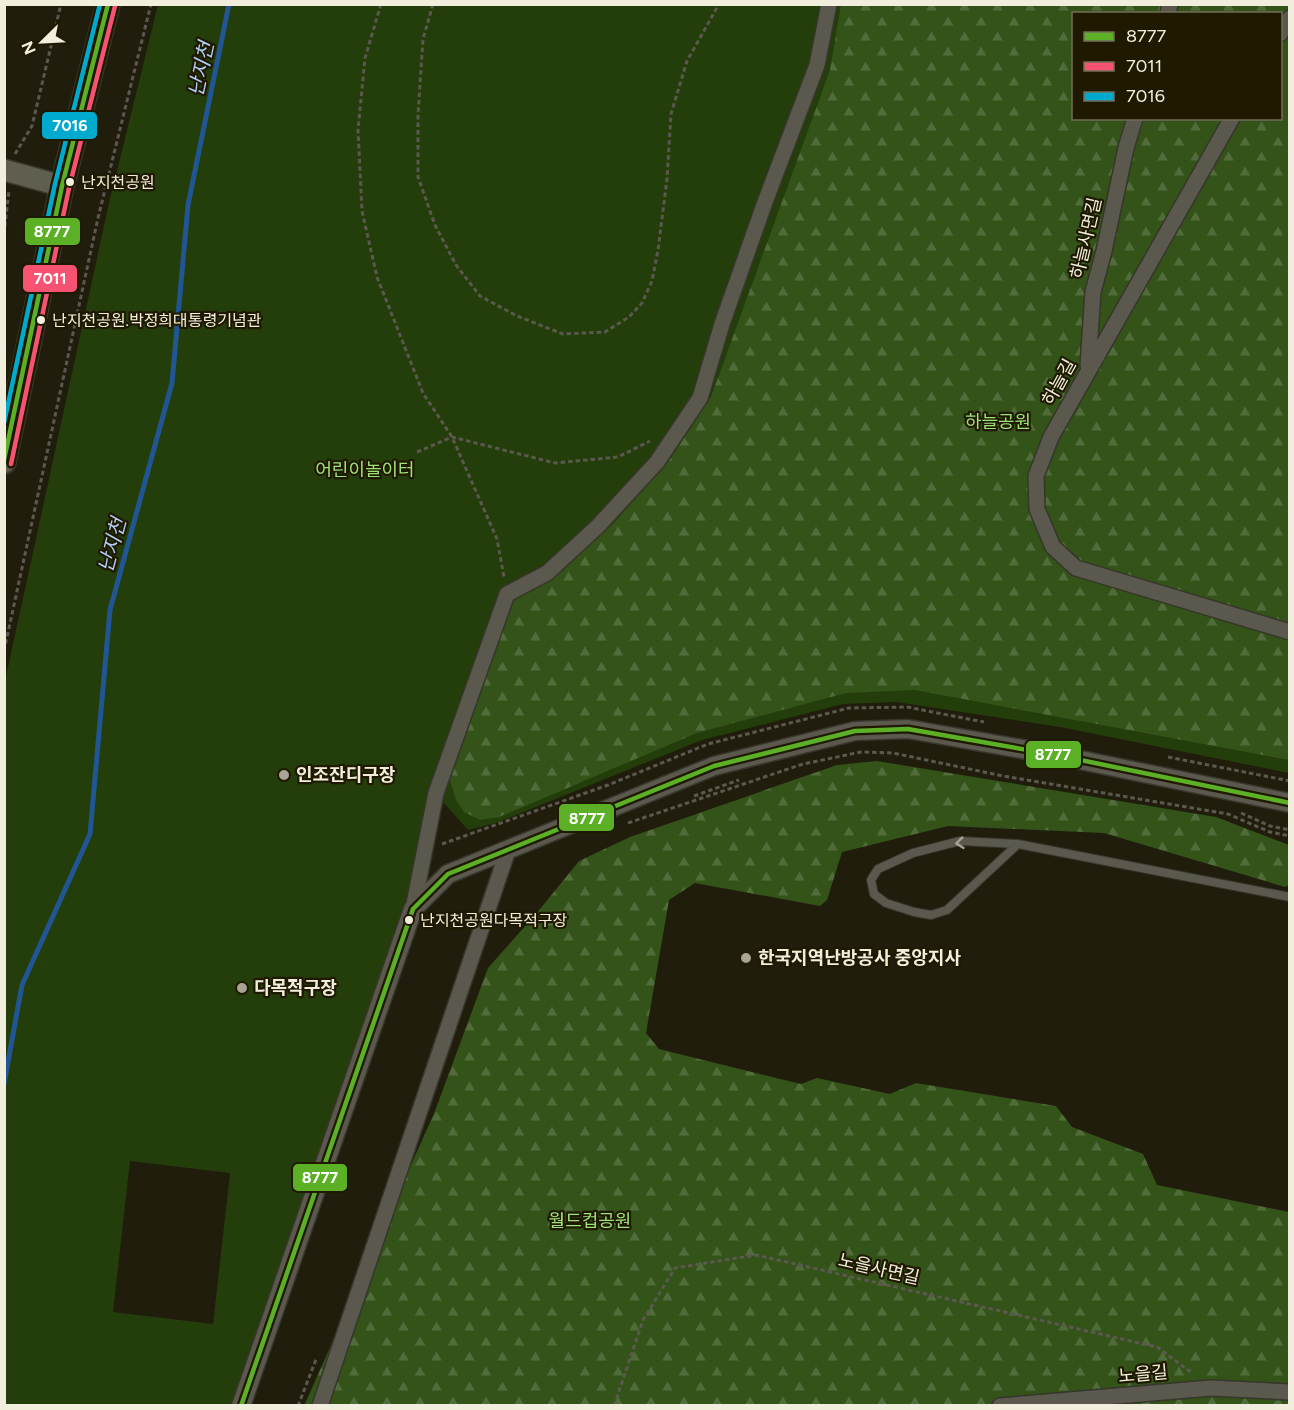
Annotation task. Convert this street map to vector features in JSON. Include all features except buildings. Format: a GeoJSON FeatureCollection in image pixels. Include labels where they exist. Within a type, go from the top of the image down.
{"type":"FeatureCollection","features":[{"type":"Feature","properties":{"kind":"main road"},"geometry":{"type":"LineString","coordinates":[[4,462],[62,186],[108,4]]}},
{"type":"Feature","properties":{"kind":"main road"},"geometry":{"type":"LineString","coordinates":[[8,171],[62,186]]}},
{"type":"Feature","properties":{"kind":"street"},"geometry":{"type":"LineString","coordinates":[[241,1406],[413,909],[436,793],[507,594],[547,573],[598,526],[657,462],[700,398],[722,324],[817,65],[829,4]]}},
{"type":"Feature","properties":{"kind":"street"},"geometry":{"type":"LineString","coordinates":[[1282,32],[1290,18]]}},
{"type":"Feature","properties":{"kind":"street","name":"하늘사면길"},"geometry":{"type":"LineString","coordinates":[[1088,369],[1093,292],[1134,120]]}},
{"type":"Feature","properties":{"kind":"street","name":"하늘길"},"geometry":{"type":"LineString","coordinates":[[1231,120],[1051,436],[1036,476],[1037,509],[1053,547],[1076,568],[1290,632]]}},
{"type":"Feature","properties":{"kind":"street"},"geometry":{"type":"LineString","coordinates":[[413,909],[448,874],[714,766],[855,731],[908,729],[1056,755],[1290,803]]}},
{"type":"Feature","properties":{"kind":"street"},"geometry":{"type":"LineString","coordinates":[[320,1406],[508,849]]}},
{"type":"Feature","properties":{"kind":"street","name":"노을길"},"geometry":{"type":"LineString","coordinates":[[1000,1406],[1211,1388],[1290,1392]]}},
{"type":"Feature","properties":{"kind":"lane"},"geometry":{"type":"LineString","coordinates":[[1018,844],[947,910],[931,915],[914,912],[886,903],[874,894],[870,880],[878,869],[913,853],[960,841],[1018,844],[1290,897]]}},
{"type":"Feature","properties":{"kind":"path"},"geometry":{"type":"LineString","coordinates":[[4,234],[8,171],[32,126],[61,4]]}},
{"type":"Feature","properties":{"kind":"path"},"geometry":{"type":"LineString","coordinates":[[4,651],[98,218],[151,4]]}},
{"type":"Feature","properties":{"kind":"path"},"geometry":{"type":"LineString","coordinates":[[381,4],[365,58],[358,129],[362,211],[377,277],[418,383],[452,437],[497,539],[507,594]]}},
{"type":"Feature","properties":{"kind":"path"},"geometry":{"type":"LineString","coordinates":[[433,4],[423,39],[417,115],[418,177],[435,225],[456,265],[480,296],[517,316],[563,334],[605,332],[628,317],[642,303],[652,281],[658,250],[667,178],[671,114],[687,61],[718,4]]}},
{"type":"Feature","properties":{"kind":"path"},"geometry":{"type":"LineString","coordinates":[[417,452],[452,437],[555,463],[618,457],[650,441]]}},
{"type":"Feature","properties":{"kind":"path"},"geometry":{"type":"LineString","coordinates":[[421,866],[441,845],[608,784],[708,744],[849,708],[907,707],[988,723]]}},
{"type":"Feature","properties":{"kind":"path"},"geometry":{"type":"LineString","coordinates":[[799,760],[623,822],[803,765],[861,752],[872,752],[893,753],[1003,776],[1228,814],[1270,832],[1290,836]]}},
{"type":"Feature","properties":{"kind":"path"},"geometry":{"type":"LineString","coordinates":[[1162,756],[1290,781]]}},
{"type":"Feature","properties":{"kind":"path"},"geometry":{"type":"LineString","coordinates":[[1233,809],[1270,826],[1290,830]]}},
{"type":"Feature","properties":{"kind":"path","name":"노을사면길"},"geometry":{"type":"LineString","coordinates":[[614,1406],[643,1320],[675,1268],[756,1255],[1157,1347],[1211,1388]]}},
{"type":"Feature","properties":{"kind":"green space","name":"어린이놀이터"},"geometry":{"type":"Polygon","coordinates":[[[158,5],[1289,5],[1289,773],[1060,727],[896,702],[843,704],[702,740],[496,823],[468,830],[436,794],[413,909],[241,1405],[5,1406],[5,681],[109,203],[158,5]],[[130,1161],[113,1312],[213,1324],[230,1173],[130,1161]]]}},
{"type":"Feature","properties":{"kind":"green space","name":"하늘공원"},"geometry":{"type":"Polygon","coordinates":[[[841,5],[1289,5],[1289,760],[915,690],[846,693],[697,733],[499,817],[480,820],[464,812],[456,800],[450,780],[453,757],[511,600],[548,577],[612,525],[671,458],[711,397],[830,70],[841,5]]]}},
{"type":"Feature","properties":{"kind":"green space","name":"월드컵공원"},"geometry":{"type":"Polygon","coordinates":[[[877,761],[1216,817],[1289,845],[1289,885],[1285,887],[1104,833],[948,826],[842,852],[827,900],[820,906],[695,883],[669,900],[646,1033],[659,1049],[801,1084],[817,1078],[890,1094],[916,1083],[1056,1106],[1072,1127],[1143,1154],[1157,1185],[1289,1212],[1289,1405],[304,1406],[435,1111],[488,968],[579,861],[630,837],[837,765],[877,761]]]}},
{"type":"Feature","properties":{"kind":"waterway","name":"난지천"},"geometry":{"type":"LineString","coordinates":[[4,1084],[22,985],[90,834],[110,610],[172,383],[188,205],[229,4]]}},
{"type":"Feature","properties":{"kind":"transit line","name":"7016"},"geometry":{"type":"LineString","coordinates":[[4,423],[55,184],[100,4]]}},
{"type":"Feature","properties":{"kind":"transit line","name":"8777"},"geometry":{"type":"LineString","coordinates":[[4,460],[62,186],[108,4]]}},
{"type":"Feature","properties":{"kind":"transit line","name":"7011"},"geometry":{"type":"LineString","coordinates":[[11,464],[69,188],[115,6]]}},
{"type":"Feature","properties":{"kind":"transit line","name":"8777"},"geometry":{"type":"LineString","coordinates":[[241,1406],[413,909],[448,874],[714,766],[855,731],[908,729],[1056,755],[1290,803]]}},
{"type":"Feature","properties":{"kind":"place","name":"난지천공원"},"geometry":{"type":"Point","coordinates":[70,182]}},
{"type":"Feature","properties":{"kind":"place","name":"난지천공원.박정희대통령기념관"},"geometry":{"type":"Point","coordinates":[41,320]}},
{"type":"Feature","properties":{"kind":"place","name":"인조잔디구장"},"geometry":{"type":"Point","coordinates":[284,775]}},
{"type":"Feature","properties":{"kind":"place","name":"난지천공원다목적구장"},"geometry":{"type":"Point","coordinates":[409,920]}},
{"type":"Feature","properties":{"kind":"place","name":"한국지역난방공사 중앙지사"},"geometry":{"type":"Point","coordinates":[746,958]}},
{"type":"Feature","properties":{"kind":"place","name":"다목적구장"},"geometry":{"type":"Point","coordinates":[242,988]}}]}
